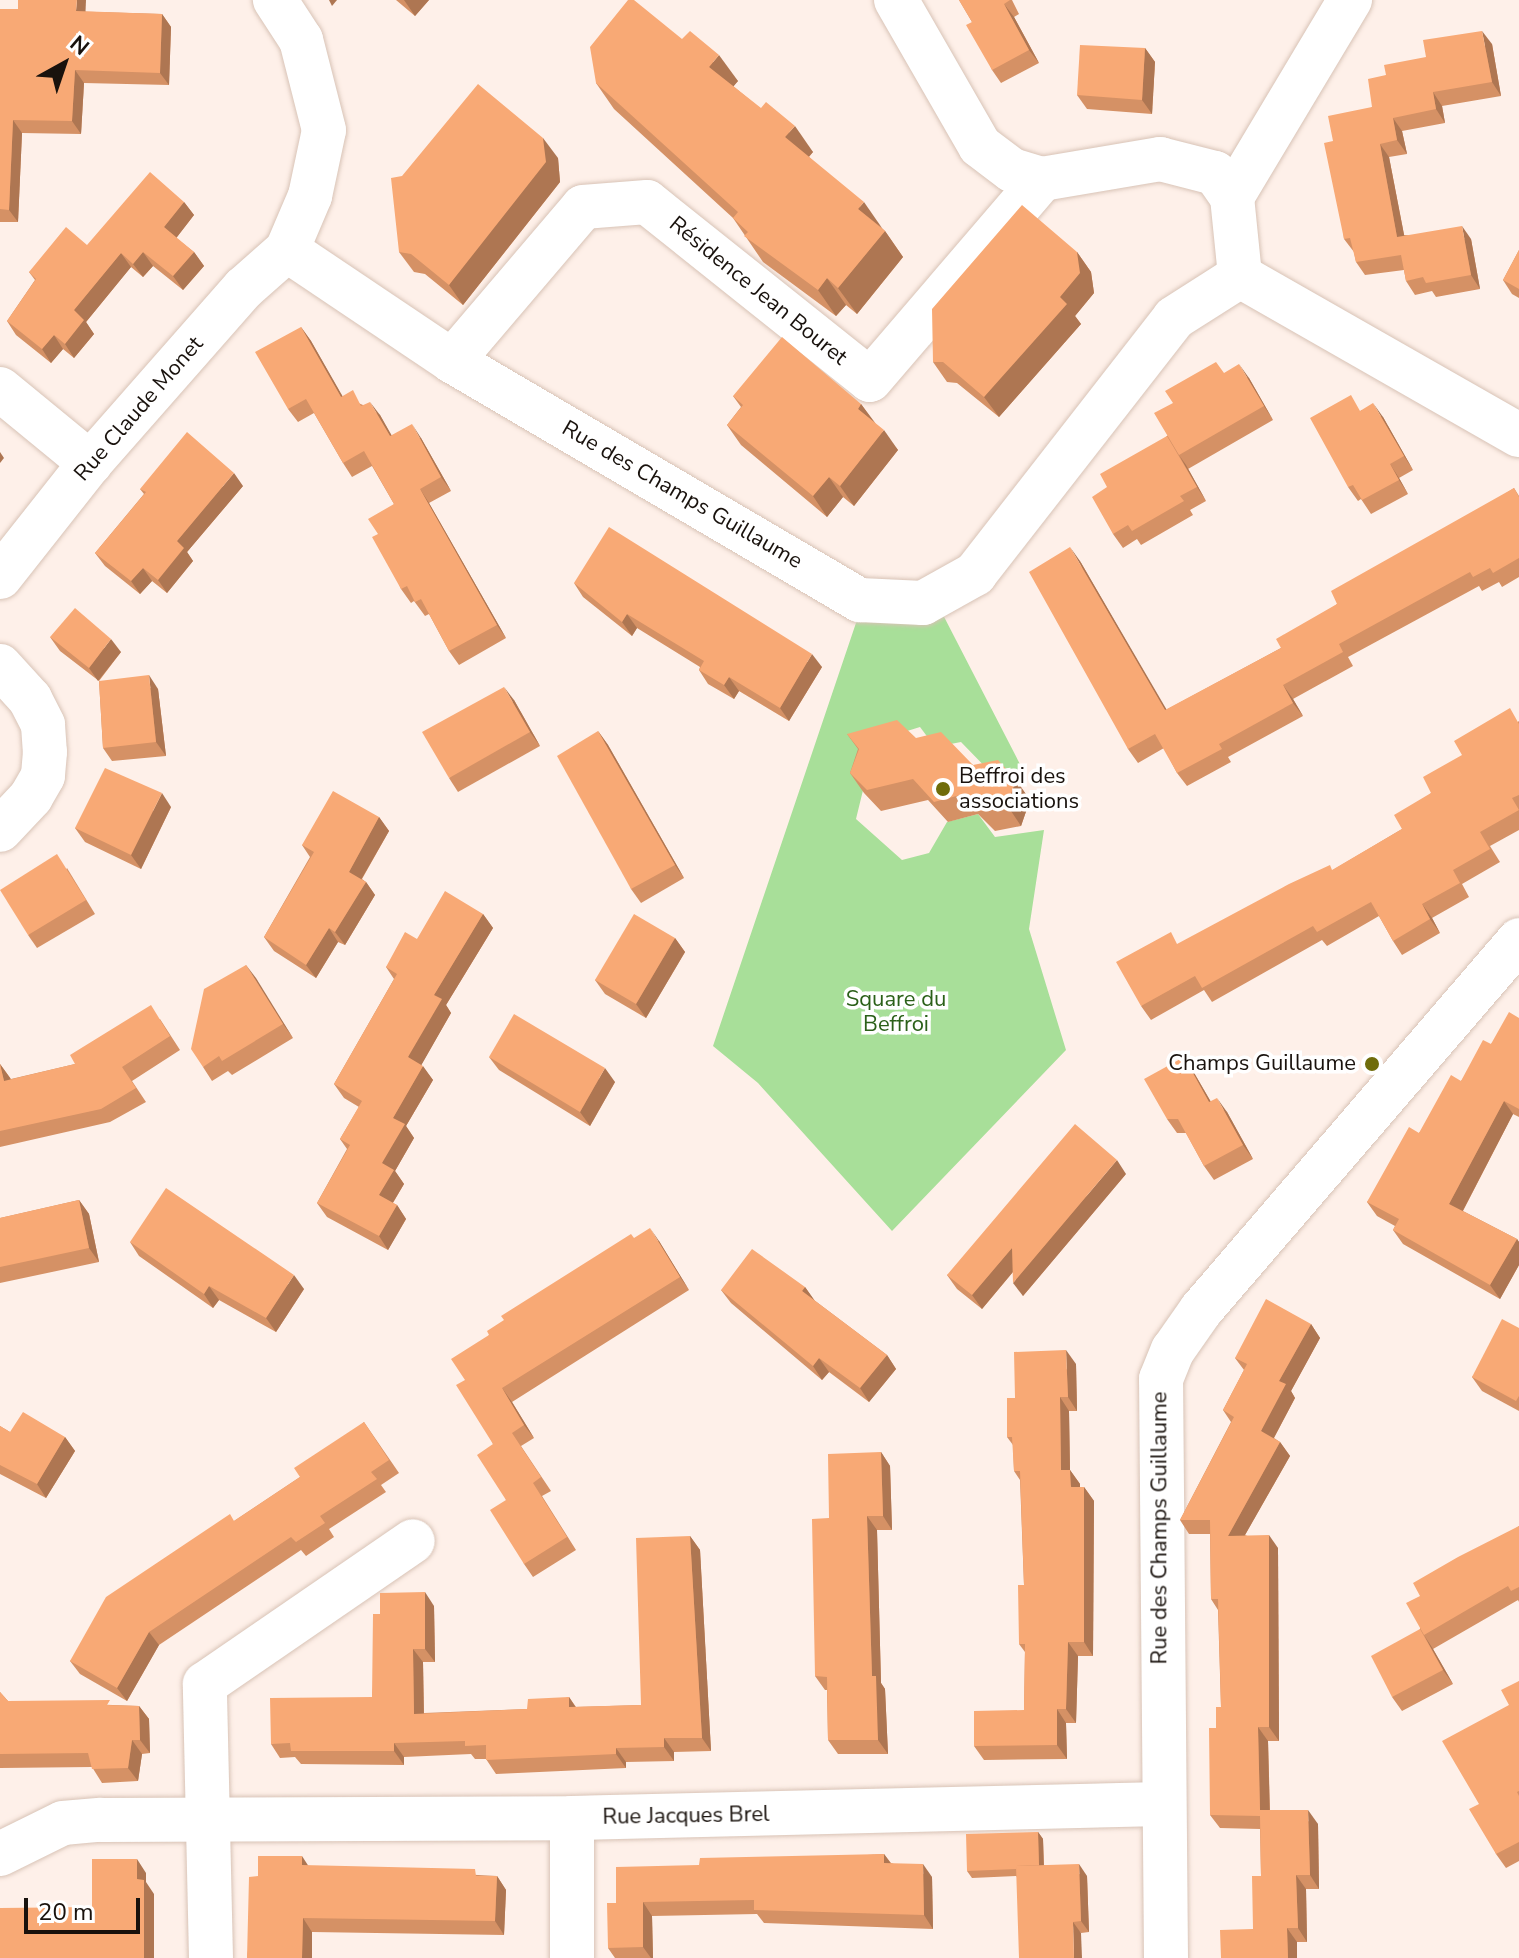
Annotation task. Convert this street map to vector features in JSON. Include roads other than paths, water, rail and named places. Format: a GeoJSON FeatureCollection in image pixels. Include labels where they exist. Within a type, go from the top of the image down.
{"type":"FeatureCollection","features":[{"type":"Feature","properties":{"kind":"street"},"geometry":{"type":"LineString","coordinates":[[275,0],[301,40],[324,130],[310,196],[287,250]]}},
{"type":"Feature","properties":{"kind":"street"},"geometry":{"type":"LineString","coordinates":[[896,0],[980,146],[1012,170],[1042,179],[1160,159],[1215,173],[1232,197],[1240,276],[1519,435]]}},
{"type":"Feature","properties":{"kind":"street"},"geometry":{"type":"LineString","coordinates":[[1232,197],[1350,0]]}},
{"type":"Feature","properties":{"kind":"street","name":"Résidence Jean Bouret"},"geometry":{"type":"LineString","coordinates":[[452,361],[583,207],[647,202],[870,380],[1042,179]]}},
{"type":"Feature","properties":{"kind":"street","name":"Rue des Champs Guillaume"},"geometry":{"type":"LineString","coordinates":[[287,250],[452,361],[860,600],[923,603],[975,574],[1174,318],[1240,276]]}},
{"type":"Feature","properties":{"kind":"street","name":"Rue Claude Monet"},"geometry":{"type":"LineString","coordinates":[[0,577],[90,463],[244,288],[287,250]]}},
{"type":"Feature","properties":{"kind":"street"},"geometry":{"type":"LineString","coordinates":[[0,389],[90,463]]}},
{"type":"Feature","properties":{"kind":"street"},"geometry":{"type":"LineString","coordinates":[[0,666],[30,699],[43,725],[45,752],[43,776],[31,797],[0,830]]}},
{"type":"Feature","properties":{"kind":"street","name":"Rue des Champs Guillaume"},"geometry":{"type":"LineString","coordinates":[[1166,1958],[1162,1804],[1161,1379],[1173,1350],[1201,1310],[1519,940]]}},
{"type":"Feature","properties":{"kind":"street"},"geometry":{"type":"LineString","coordinates":[[211,1958],[211,1820],[205,1684],[413,1541]]}},
{"type":"Feature","properties":{"kind":"street","name":"Rue Jacques Brel"},"geometry":{"type":"LineString","coordinates":[[0,1854],[63,1823],[572,1818],[1162,1804]]}},
{"type":"Feature","properties":{"kind":"street"},"geometry":{"type":"LineString","coordinates":[[572,1818],[572,1958]]}},
{"type":"Feature","properties":{"kind":"place","name":"Beffroi des associations"},"geometry":{"type":"Point","coordinates":[943,789]}},
{"type":"Feature","properties":{"kind":"place","name":"Champs Guillaume"},"geometry":{"type":"Point","coordinates":[1372,1064]}},
{"type":"Feature","properties":{"kind":"park label","name":"Square du Beffroi"},"geometry":{"type":"Point","coordinates":[896,1012]}}]}
